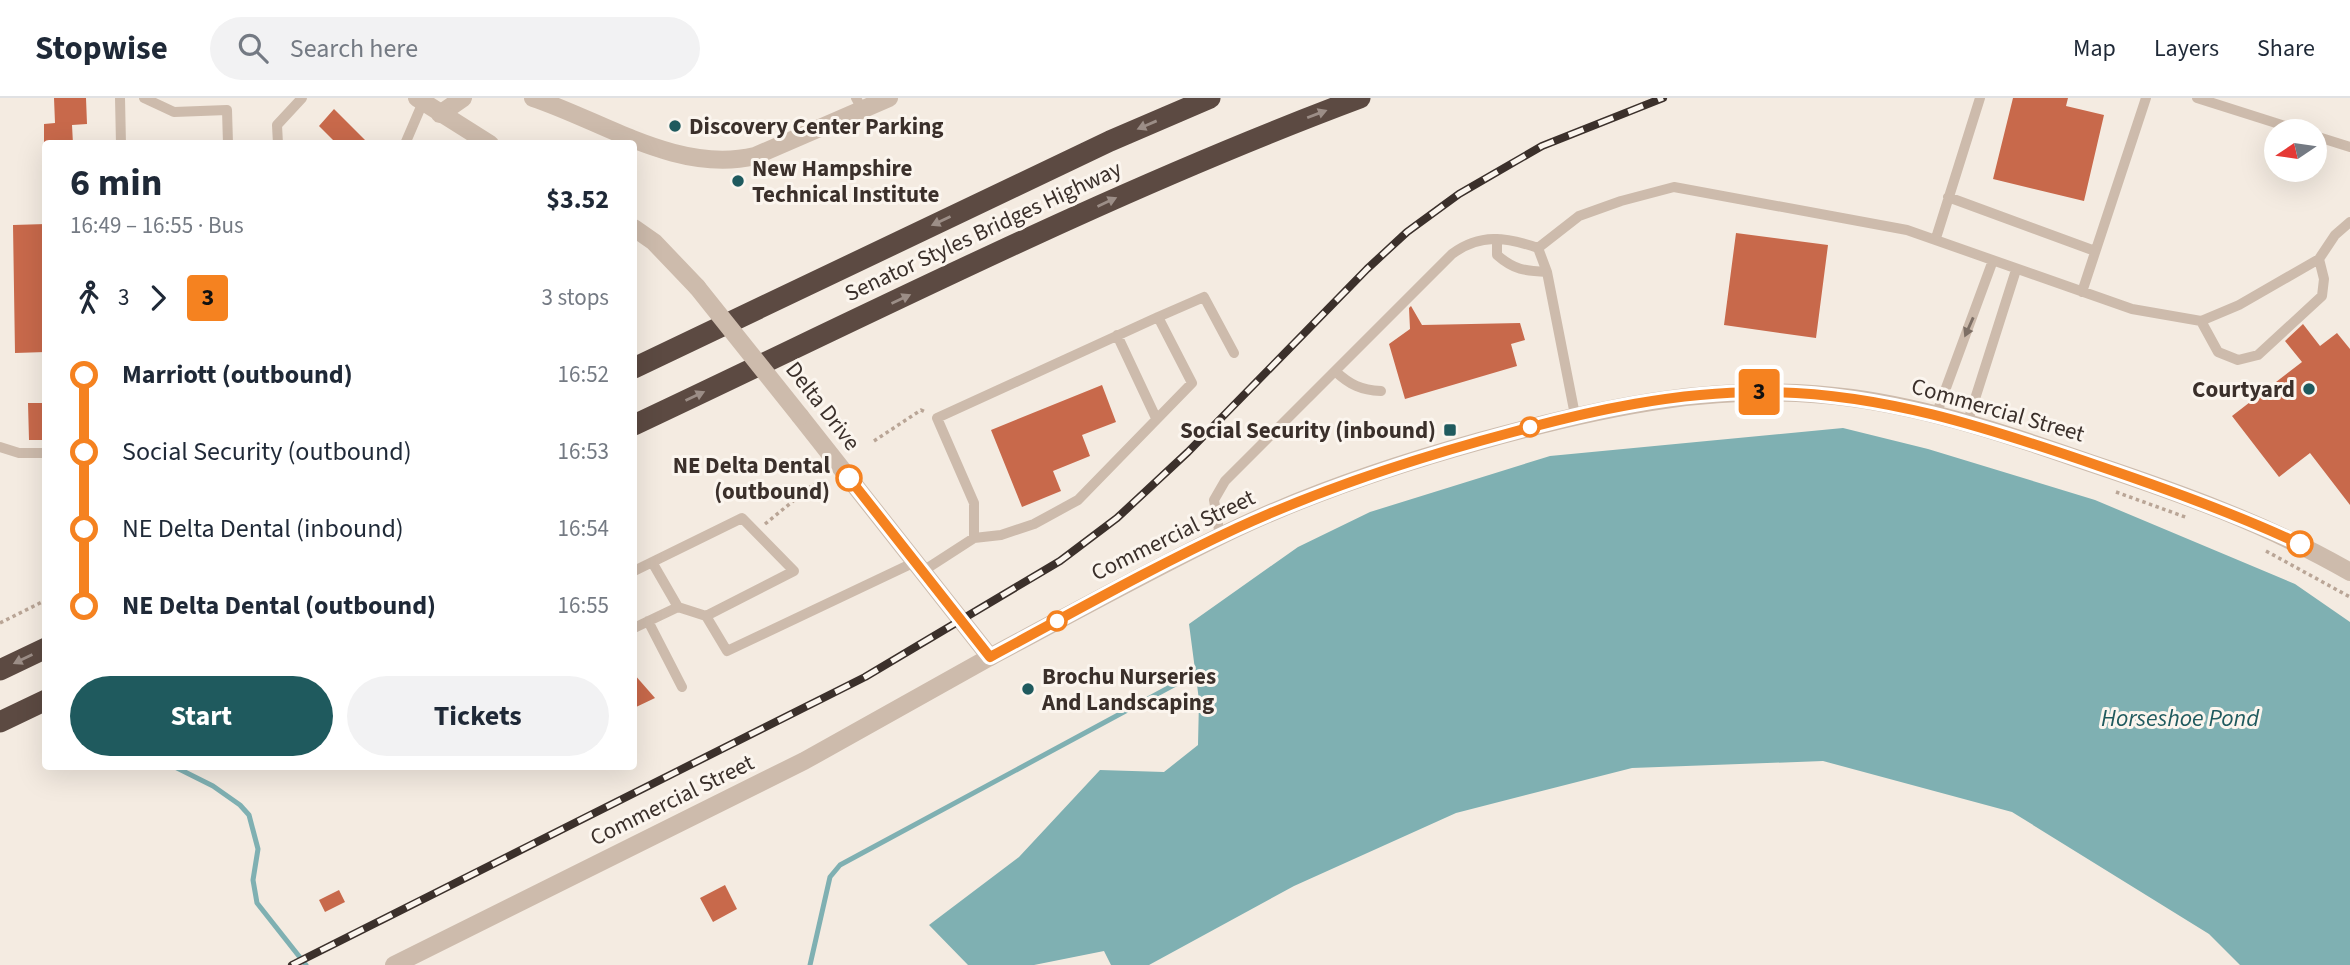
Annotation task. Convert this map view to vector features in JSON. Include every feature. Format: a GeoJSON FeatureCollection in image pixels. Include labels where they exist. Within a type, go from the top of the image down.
{"type":"FeatureCollection","features":[{"type":"Feature","properties":{"kind":"highway"},"geometry":{"type":"LineString","coordinates":[[637,367],[1110,141],[1210,98]]}},
{"type":"Feature","properties":{"kind":"highway","name":"Senator Styles Bridges Highway"},"geometry":{"type":"LineString","coordinates":[[637,424],[1143,185],[1238,143],[1360,98]]}},
{"type":"Feature","properties":{"kind":"highway"},"geometry":{"type":"LineString","coordinates":[[0,670],[42,650]]}},
{"type":"Feature","properties":{"kind":"highway"},"geometry":{"type":"LineString","coordinates":[[0,722],[42,702]]}},
{"type":"Feature","properties":{"kind":"street"},"geometry":{"type":"LineString","coordinates":[[440,114],[463,98]]}},
{"type":"Feature","properties":{"kind":"street"},"geometry":{"type":"LineString","coordinates":[[533,98],[668,152],[705,161],[734,161],[755,156],[859,104],[889,98]]}},
{"type":"Feature","properties":{"kind":"street"},"geometry":{"type":"LineString","coordinates":[[420,100],[482,140]]}},
{"type":"Feature","properties":{"kind":"street","name":"Delta Drive"},"geometry":{"type":"LineString","coordinates":[[637,230],[654,242],[697,286],[990,657]]}},
{"type":"Feature","properties":{"kind":"street","name":"Commercial Street"},"geometry":{"type":"LineString","coordinates":[[394,965],[804,761],[990,657],[1220,536],[1331,488],[1428,455],[1575,415],[1670,398],[1762,391],[1851,398],[1937,415],[2206,502],[2300,544],[2350,572]]}},
{"type":"Feature","properties":{"kind":"lane"},"geometry":{"type":"LineString","coordinates":[[120,98],[121,140]]}},
{"type":"Feature","properties":{"kind":"lane"},"geometry":{"type":"LineString","coordinates":[[144,98],[174,112],[227,110],[228,140]]}},
{"type":"Feature","properties":{"kind":"lane"},"geometry":{"type":"LineString","coordinates":[[278,140],[277,125],[302,98]]}},
{"type":"Feature","properties":{"kind":"lane"},"geometry":{"type":"LineString","coordinates":[[1936,238],[1980,98]]}},
{"type":"Feature","properties":{"kind":"lane"},"geometry":{"type":"LineString","coordinates":[[2082,292],[2146,98]]}},
{"type":"Feature","properties":{"kind":"lane"},"geometry":{"type":"LineString","coordinates":[[2197,98],[2264,119]]}},
{"type":"Feature","properties":{"kind":"lane"},"geometry":{"type":"LineString","coordinates":[[406,140],[420,100]]}},
{"type":"Feature","properties":{"kind":"lane"},"geometry":{"type":"LineString","coordinates":[[2328,140],[2350,147]]}},
{"type":"Feature","properties":{"kind":"lane"},"geometry":{"type":"LineString","coordinates":[[1538,248],[1579,216],[1674,187],[1878,223],[1936,238],[1992,263],[2136,310],[2201,321],[2239,305],[2296,269],[2319,259],[2335,235],[2350,222]]}},
{"type":"Feature","properties":{"kind":"lane"},"geometry":{"type":"LineString","coordinates":[[1948,197],[2095,251]]}},
{"type":"Feature","properties":{"kind":"lane"},"geometry":{"type":"LineString","coordinates":[[1220,536],[1214,500],[1225,481],[1452,254],[1481,238],[1514,240],[1538,248]]}},
{"type":"Feature","properties":{"kind":"lane"},"geometry":{"type":"LineString","coordinates":[[1497,239],[1497,255],[1510,267],[1522,271],[1547,272]]}},
{"type":"Feature","properties":{"kind":"lane"},"geometry":{"type":"LineString","coordinates":[[1538,248],[1547,272],[1575,415]]}},
{"type":"Feature","properties":{"kind":"lane"},"geometry":{"type":"LineString","coordinates":[[2201,321],[2218,352],[2238,360],[2258,355],[2322,296],[2324,279],[2319,259]]}},
{"type":"Feature","properties":{"kind":"lane"},"geometry":{"type":"LineString","coordinates":[[1937,415],[1992,263]]}},
{"type":"Feature","properties":{"kind":"lane"},"geometry":{"type":"LineString","coordinates":[[1967,424],[2016,270]]}},
{"type":"Feature","properties":{"kind":"lane"},"geometry":{"type":"LineString","coordinates":[[974,538],[974,503],[937,418],[1204,297],[1234,353]]}},
{"type":"Feature","properties":{"kind":"lane"},"geometry":{"type":"LineString","coordinates":[[652,562],[678,607],[706,616],[727,651],[919,566],[974,538],[1001,535],[1034,524],[1077,500],[1192,383],[1158,317]]}},
{"type":"Feature","properties":{"kind":"lane"},"geometry":{"type":"LineString","coordinates":[[1117,335],[1156,418]]}},
{"type":"Feature","properties":{"kind":"lane"},"geometry":{"type":"LineString","coordinates":[[1335,371],[1361,390],[1381,391]]}},
{"type":"Feature","properties":{"kind":"lane"},"geometry":{"type":"LineString","coordinates":[[0,447],[19,453],[42,453]]}},
{"type":"Feature","properties":{"kind":"lane"},"geometry":{"type":"LineString","coordinates":[[637,570],[742,518],[794,571],[706,616]]}},
{"type":"Feature","properties":{"kind":"lane"},"geometry":{"type":"LineString","coordinates":[[637,626],[678,607]]}},
{"type":"Feature","properties":{"kind":"lane"},"geometry":{"type":"LineString","coordinates":[[648,621],[682,687]]}},
{"type":"Feature","properties":{"kind":"path"},"geometry":{"type":"LineString","coordinates":[[874,441],[921,410],[937,418]]}},
{"type":"Feature","properties":{"kind":"path"},"geometry":{"type":"LineString","coordinates":[[755,532],[814,484]]}},
{"type":"Feature","properties":{"kind":"path"},"geometry":{"type":"LineString","coordinates":[[2114,491],[2198,521]]}},
{"type":"Feature","properties":{"kind":"path"},"geometry":{"type":"LineString","coordinates":[[2256,546],[2350,597]]}},
{"type":"Feature","properties":{"kind":"path"},"geometry":{"type":"LineString","coordinates":[[0,623],[42,602]]}},
{"type":"Feature","properties":{"kind":"water","name":"Horseshoe Pond"},"geometry":{"type":"Polygon","coordinates":[[[1843,428],[1928,449],[2095,500],[2295,584],[2350,622],[2350,965],[2240,965],[2209,934],[2012,812],[1823,761],[1632,768],[1456,813],[1294,886],[1149,965],[1111,965],[1104,951],[1034,965],[968,965],[929,925],[1019,857],[1100,770],[1164,772],[1198,745],[1199,700],[1189,624],[1298,547],[1370,512],[1550,456],[1843,428]]]}},
{"type":"Feature","properties":{"kind":"building"},"geometry":{"type":"Polygon","coordinates":[[[54,98],[86,98],[87,124],[72,125],[73,140],[44,140],[44,124],[55,123],[54,98]]]}},
{"type":"Feature","properties":{"kind":"building"},"geometry":{"type":"Polygon","coordinates":[[[2013,98],[2068,98],[2066,106],[2104,115],[2084,201],[1993,179],[2013,98]]]}},
{"type":"Feature","properties":{"kind":"building"},"geometry":{"type":"Polygon","coordinates":[[[334,109],[365,140],[333,140],[319,126],[334,109]]]}},
{"type":"Feature","properties":{"kind":"building"},"geometry":{"type":"Polygon","coordinates":[[[42,224],[42,352],[15,353],[13,225],[42,224]]]}},
{"type":"Feature","properties":{"kind":"building"},"geometry":{"type":"Polygon","coordinates":[[[1736,233],[1828,245],[1816,338],[1724,325],[1736,233]]]}},
{"type":"Feature","properties":{"kind":"building"},"geometry":{"type":"Polygon","coordinates":[[[1411,306],[1422,325],[1520,323],[1525,340],[1511,344],[1517,366],[1405,399],[1389,344],[1410,329],[1411,306]]]}},
{"type":"Feature","properties":{"kind":"building","name":"Courtyard"},"geometry":{"type":"Polygon","coordinates":[[[2303,324],[2320,346],[2337,333],[2350,349],[2350,505],[2310,453],[2279,477],[2232,416],[2302,362],[2285,341],[2303,324]]]}},
{"type":"Feature","properties":{"kind":"building"},"geometry":{"type":"Polygon","coordinates":[[[1102,385],[1116,422],[1082,435],[1090,456],[1053,471],[1061,491],[1022,507],[991,430],[1102,385]]]}},
{"type":"Feature","properties":{"kind":"building"},"geometry":{"type":"Polygon","coordinates":[[[28,403],[42,403],[42,440],[29,440],[28,403]]]}},
{"type":"Feature","properties":{"kind":"building"},"geometry":{"type":"Polygon","coordinates":[[[637,677],[655,698],[637,707],[637,677]]]}},
{"type":"Feature","properties":{"kind":"building"},"geometry":{"type":"Polygon","coordinates":[[[725,885],[737,909],[713,922],[700,898],[725,885]]]}},
{"type":"Feature","properties":{"kind":"building"},"geometry":{"type":"Polygon","coordinates":[[[339,890],[345,902],[325,912],[319,900],[339,890]]]}},
{"type":"Feature","properties":{"kind":"waterway"},"geometry":{"type":"LineString","coordinates":[[810,965],[830,877],[840,865],[1196,673]]}},
{"type":"Feature","properties":{"kind":"waterway"},"geometry":{"type":"LineString","coordinates":[[181,770],[213,786],[240,805],[249,815],[258,849],[253,880],[257,903],[306,965]]}},
{"type":"Feature","properties":{"kind":"railway"},"geometry":{"type":"LineString","coordinates":[[292,965],[865,677],[1060,561],[1117,518],[1188,452],[1367,269],[1407,232],[1459,194],[1542,146],[1663,98]]}},
{"type":"Feature","properties":{"kind":"bus line","name":"3"},"geometry":{"type":"LineString","coordinates":[[849,478],[990,657],[1236,528],[1331,488],[1428,455],[1567,417],[1670,398],[1712,394],[1762,391],[1836,396],[1933,414],[2032,443],[2206,502],[2300,544]]}},
{"type":"Feature","properties":{"kind":"place","name":"Discovery Center Parking"},"geometry":{"type":"Point","coordinates":[675,126]}},
{"type":"Feature","properties":{"kind":"place","name":"New Hampshire Technical Institute"},"geometry":{"type":"Point","coordinates":[738,181]}},
{"type":"Feature","properties":{"kind":"place","name":"Courtyard"},"geometry":{"type":"Point","coordinates":[2309,389]}},
{"type":"Feature","properties":{"kind":"place","name":"Social Security (inbound)"},"geometry":{"type":"Point","coordinates":[1450,430]}},
{"type":"Feature","properties":{"kind":"place","name":"NE Delta Dental (outbound)"},"geometry":{"type":"Point","coordinates":[849,478]}},
{"type":"Feature","properties":{"kind":"place","name":"Brochu Nurseries And Landscaping"},"geometry":{"type":"Point","coordinates":[1028,689]}}]}
